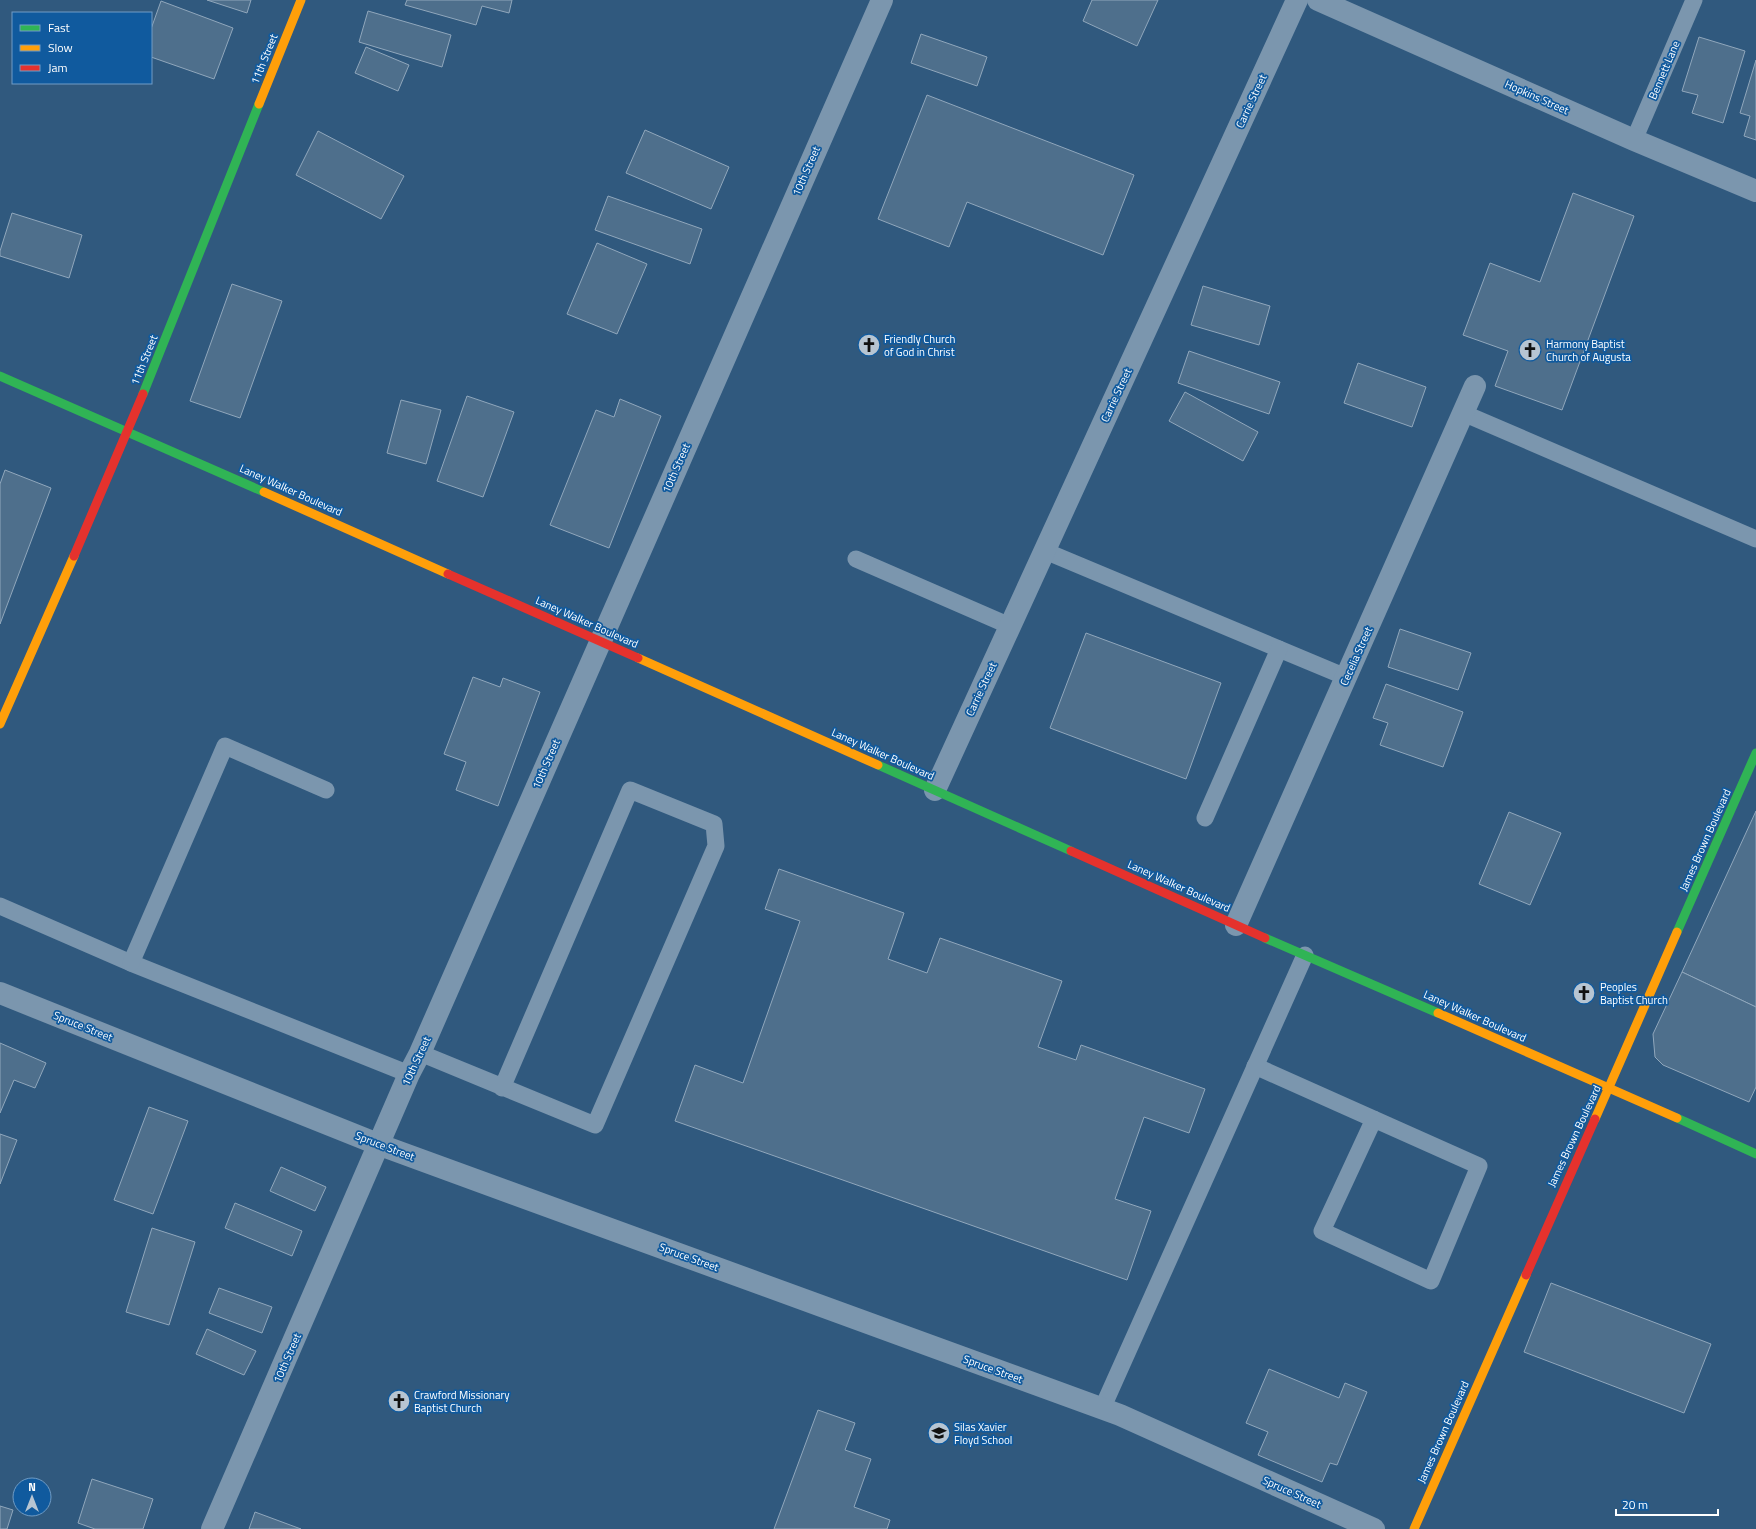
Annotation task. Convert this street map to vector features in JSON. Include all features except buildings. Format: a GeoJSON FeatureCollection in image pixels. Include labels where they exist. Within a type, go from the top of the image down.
{"type":"FeatureCollection","features":[{"type":"Feature","properties":{"kind":"main road","name":"11th Street"},"geometry":{"type":"LineString","coordinates":[[0,724],[128,431],[301,0]]}},
{"type":"Feature","properties":{"kind":"main road","name":"Laney Walker Boulevard"},"geometry":{"type":"LineString","coordinates":[[0,376],[128,431],[1236,925],[1609,1087],[1756,1154]]}},
{"type":"Feature","properties":{"kind":"main road","name":"James Brown Boulevard"},"geometry":{"type":"LineString","coordinates":[[1414,1529],[1756,753]]}},
{"type":"Feature","properties":{"kind":"street","name":"10th Street"},"geometry":{"type":"LineString","coordinates":[[212,1529],[380,1145],[409,1074],[420,1053],[882,0]]}},
{"type":"Feature","properties":{"kind":"street","name":"Carrie Street"},"geometry":{"type":"LineString","coordinates":[[935,790],[1297,0]]}},
{"type":"Feature","properties":{"kind":"street","name":"Hopkins Street"},"geometry":{"type":"LineString","coordinates":[[1318,0],[1634,140],[1756,191]]}},
{"type":"Feature","properties":{"kind":"street","name":"Cecelia Street"},"geometry":{"type":"LineString","coordinates":[[1236,925],[1475,386]]}},
{"type":"Feature","properties":{"kind":"street","name":"Spruce Street"},"geometry":{"type":"LineString","coordinates":[[0,993],[380,1145],[1102,1409],[1374,1529]]}},
{"type":"Feature","properties":{"kind":"lane","name":"Bennett Lane"},"geometry":{"type":"LineString","coordinates":[[1634,140],[1694,0]]}},
{"type":"Feature","properties":{"kind":"lane"},"geometry":{"type":"LineString","coordinates":[[1463,413],[1756,539]]}},
{"type":"Feature","properties":{"kind":"lane"},"geometry":{"type":"LineString","coordinates":[[1045,551],[1346,677]]}},
{"type":"Feature","properties":{"kind":"lane"},"geometry":{"type":"LineString","coordinates":[[856,559],[1010,626]]}},
{"type":"Feature","properties":{"kind":"lane"},"geometry":{"type":"LineString","coordinates":[[1205,818],[1279,649]]}},
{"type":"Feature","properties":{"kind":"lane"},"geometry":{"type":"LineString","coordinates":[[132,963],[225,746],[326,790]]}},
{"type":"Feature","properties":{"kind":"lane"},"geometry":{"type":"LineString","coordinates":[[420,1053],[502,1088],[595,1125],[716,846],[714,824],[630,790],[502,1088]]}},
{"type":"Feature","properties":{"kind":"lane"},"geometry":{"type":"LineString","coordinates":[[0,906],[132,963],[409,1074]]}},
{"type":"Feature","properties":{"kind":"lane"},"geometry":{"type":"LineString","coordinates":[[1102,1409],[1305,955]]}},
{"type":"Feature","properties":{"kind":"lane"},"geometry":{"type":"LineString","coordinates":[[1255,1066],[1374,1119],[1479,1166],[1431,1281],[1322,1231],[1374,1119]]}},
{"type":"Feature","properties":{"kind":"traffic: fast"},"geometry":{"type":"LineString","coordinates":[[143,394],[259,104]]}},
{"type":"Feature","properties":{"kind":"traffic: fast"},"geometry":{"type":"LineString","coordinates":[[0,376],[264,492]]}},
{"type":"Feature","properties":{"kind":"traffic: fast"},"geometry":{"type":"LineString","coordinates":[[1677,932],[1756,753]]}},
{"type":"Feature","properties":{"kind":"traffic: fast"},"geometry":{"type":"LineString","coordinates":[[878,765],[1071,851]]}},
{"type":"Feature","properties":{"kind":"traffic: fast"},"geometry":{"type":"LineString","coordinates":[[1265,938],[1438,1013]]}},
{"type":"Feature","properties":{"kind":"traffic: fast"},"geometry":{"type":"LineString","coordinates":[[1677,1118],[1756,1154]]}},
{"type":"Feature","properties":{"kind":"traffic: slow"},"geometry":{"type":"LineString","coordinates":[[259,104],[301,0]]}},
{"type":"Feature","properties":{"kind":"traffic: slow"},"geometry":{"type":"LineString","coordinates":[[264,492],[448,574]]}},
{"type":"Feature","properties":{"kind":"traffic: slow"},"geometry":{"type":"LineString","coordinates":[[0,724],[74,556]]}},
{"type":"Feature","properties":{"kind":"traffic: slow"},"geometry":{"type":"LineString","coordinates":[[638,658],[878,765]]}},
{"type":"Feature","properties":{"kind":"traffic: slow"},"geometry":{"type":"LineString","coordinates":[[1595,1119],[1677,932]]}},
{"type":"Feature","properties":{"kind":"traffic: slow"},"geometry":{"type":"LineString","coordinates":[[1438,1013],[1677,1118]]}},
{"type":"Feature","properties":{"kind":"traffic: slow"},"geometry":{"type":"LineString","coordinates":[[1414,1529],[1526,1275]]}},
{"type":"Feature","properties":{"kind":"traffic: jam"},"geometry":{"type":"LineString","coordinates":[[74,556],[143,394]]}},
{"type":"Feature","properties":{"kind":"traffic: jam"},"geometry":{"type":"LineString","coordinates":[[448,574],[638,658]]}},
{"type":"Feature","properties":{"kind":"traffic: jam"},"geometry":{"type":"LineString","coordinates":[[1071,851],[1265,938]]}},
{"type":"Feature","properties":{"kind":"traffic: jam"},"geometry":{"type":"LineString","coordinates":[[1526,1275],[1595,1119]]}},
{"type":"Feature","properties":{"kind":"place","name":"Friendly Church of God in Christ"},"geometry":{"type":"Point","coordinates":[869,345]}},
{"type":"Feature","properties":{"kind":"place","name":"Harmony Baptist Church of Augusta"},"geometry":{"type":"Point","coordinates":[1530,350]}},
{"type":"Feature","properties":{"kind":"place","name":"Peoples Baptist Church"},"geometry":{"type":"Point","coordinates":[1584,993]}},
{"type":"Feature","properties":{"kind":"place","name":"Crawford Missionary Baptist Church"},"geometry":{"type":"Point","coordinates":[399,1401]}},
{"type":"Feature","properties":{"kind":"place","name":"Silas Xavier Floyd School"},"geometry":{"type":"Point","coordinates":[939,1433]}}]}
